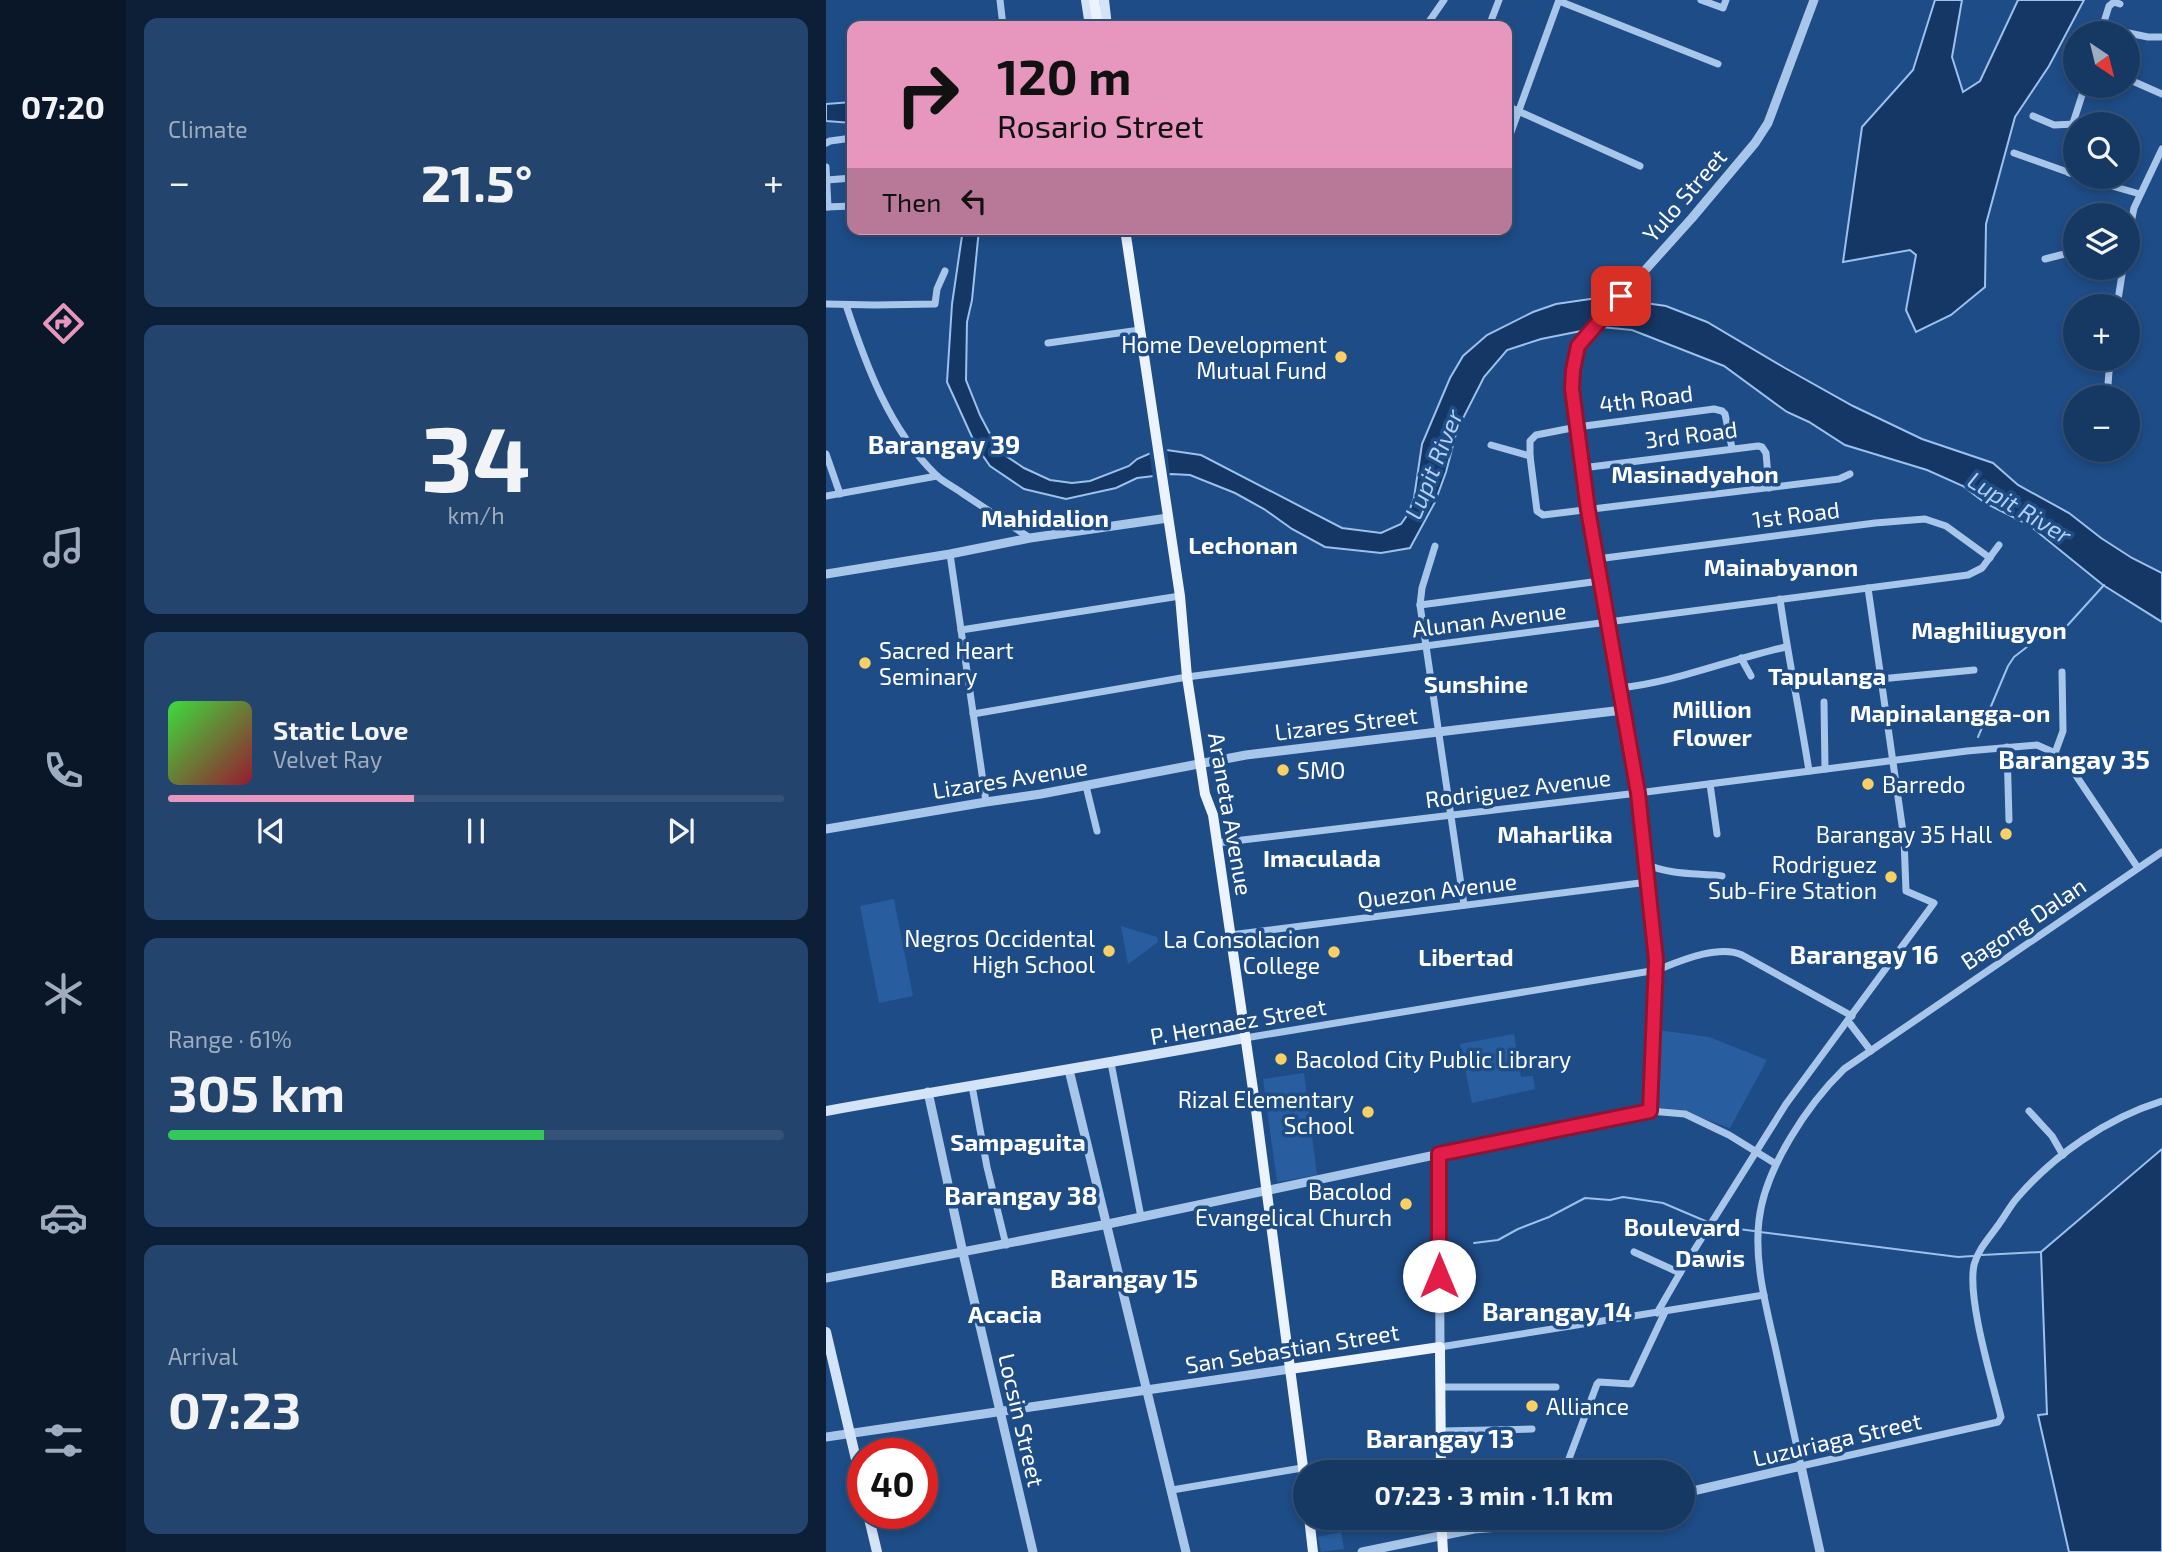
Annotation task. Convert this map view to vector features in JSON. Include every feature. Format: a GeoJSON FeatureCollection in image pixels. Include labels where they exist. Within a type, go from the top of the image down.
{"type":"FeatureCollection","features":[{"type":"Feature","properties":{"kind":"main road"},"geometry":{"type":"LineString","coordinates":[[1086,0],[1089,21]]}},
{"type":"Feature","properties":{"kind":"main road"},"geometry":{"type":"LineString","coordinates":[[1094,0],[1097,21]]}},
{"type":"Feature","properties":{"kind":"main road"},"geometry":{"type":"LineString","coordinates":[[1104,0],[1106,21]]}},
{"type":"Feature","properties":{"kind":"main road","name":"Araneta Avenue"},"geometry":{"type":"LineString","coordinates":[[1126,235],[1180,596],[1187,677],[1205,794],[1213,815],[1267,1191],[1301,1460]]}},
{"type":"Feature","properties":{"kind":"main road","name":"P. Hernaez Street"},"geometry":{"type":"LineString","coordinates":[[826,1111],[1245,1038]]}},
{"type":"Feature","properties":{"kind":"main road"},"geometry":{"type":"LineString","coordinates":[[826,1332],[851,1438]]}},
{"type":"Feature","properties":{"kind":"main road"},"geometry":{"type":"LineString","coordinates":[[1440,1347],[1441,1460]]}},
{"type":"Feature","properties":{"kind":"main road","name":"San Sebastian Street"},"geometry":{"type":"LineString","coordinates":[[1290,1369],[1440,1347]]}},
{"type":"Feature","properties":{"kind":"main road"},"geometry":{"type":"LineString","coordinates":[[872,1529],[877,1552]]}},
{"type":"Feature","properties":{"kind":"main road"},"geometry":{"type":"LineString","coordinates":[[1310,1530],[1313,1552]]}},
{"type":"Feature","properties":{"kind":"main road"},"geometry":{"type":"LineString","coordinates":[[1442,1530],[1443,1552]]}},
{"type":"Feature","properties":{"kind":"street"},"geometry":{"type":"LineString","coordinates":[[1000,0],[1002,21]]}},
{"type":"Feature","properties":{"kind":"street"},"geometry":{"type":"LineString","coordinates":[[1429,21],[1444,0]]}},
{"type":"Feature","properties":{"kind":"street"},"geometry":{"type":"LineString","coordinates":[[1491,21],[1499,0]]}},
{"type":"Feature","properties":{"kind":"street"},"geometry":{"type":"LineString","coordinates":[[1701,0],[1723,8],[1726,0]]}},
{"type":"Feature","properties":{"kind":"street","name":"Yulo Street"},"geometry":{"type":"LineString","coordinates":[[1650,1111],[1657,971],[1648,882],[1638,793],[1588,510],[1572,389],[1573,370],[1578,346],[1585,337],[1755,143],[1768,123],[1814,0]]}},
{"type":"Feature","properties":{"kind":"street"},"geometry":{"type":"LineString","coordinates":[[1512,128],[1559,1],[1718,64]]}},
{"type":"Feature","properties":{"kind":"street"},"geometry":{"type":"LineString","coordinates":[[2120,5],[2114,2],[2109,6],[2104,28],[2148,37],[2162,37]]}},
{"type":"Feature","properties":{"kind":"street"},"geometry":{"type":"LineString","coordinates":[[2140,84],[2162,94]]}},
{"type":"Feature","properties":{"kind":"street"},"geometry":{"type":"LineString","coordinates":[[1512,108],[1640,166]]}},
{"type":"Feature","properties":{"kind":"street"},"geometry":{"type":"LineString","coordinates":[[2033,116],[2063,126]]}},
{"type":"Feature","properties":{"kind":"street"},"geometry":{"type":"LineString","coordinates":[[826,143],[847,139]]}},
{"type":"Feature","properties":{"kind":"street"},"geometry":{"type":"LineString","coordinates":[[2136,203],[2162,149]]}},
{"type":"Feature","properties":{"kind":"street"},"geometry":{"type":"LineString","coordinates":[[2014,153],[2063,171]]}},
{"type":"Feature","properties":{"kind":"street"},"geometry":{"type":"LineString","coordinates":[[826,167],[827,207],[847,206]]}},
{"type":"Feature","properties":{"kind":"street"},"geometry":{"type":"LineString","coordinates":[[827,180],[847,178]]}},
{"type":"Feature","properties":{"kind":"street"},"geometry":{"type":"LineString","coordinates":[[2123,189],[2140,194]]}},
{"type":"Feature","properties":{"kind":"street"},"geometry":{"type":"LineString","coordinates":[[2045,259],[2063,254]]}},
{"type":"Feature","properties":{"kind":"street"},"geometry":{"type":"LineString","coordinates":[[826,304],[935,304],[937,289],[945,271]]}},
{"type":"Feature","properties":{"kind":"street"},"geometry":{"type":"LineString","coordinates":[[846,305],[861,352],[879,393],[909,441],[937,476],[1030,538]]}},
{"type":"Feature","properties":{"kind":"street"},"geometry":{"type":"LineString","coordinates":[[1048,343],[1140,330]]}},
{"type":"Feature","properties":{"kind":"street","name":"4th Road"},"geometry":{"type":"LineString","coordinates":[[1577,427],[1718,409],[1725,414],[1732,448]]}},
{"type":"Feature","properties":{"kind":"street"},"geometry":{"type":"LineString","coordinates":[[1577,427],[1532,437],[1530,441],[1536,511],[1539,514],[1769,488],[1842,478],[1850,474]]}},
{"type":"Feature","properties":{"kind":"street"},"geometry":{"type":"LineString","coordinates":[[1491,445],[1530,456]]}},
{"type":"Feature","properties":{"kind":"street","name":"3rd Road"},"geometry":{"type":"LineString","coordinates":[[1582,468],[1758,446],[1764,448],[1766,453],[1769,488]]}},
{"type":"Feature","properties":{"kind":"street"},"geometry":{"type":"LineString","coordinates":[[826,454],[840,494]]}},
{"type":"Feature","properties":{"kind":"street"},"geometry":{"type":"LineString","coordinates":[[826,496],[937,476]]}},
{"type":"Feature","properties":{"kind":"street"},"geometry":{"type":"LineString","coordinates":[[826,574],[1030,538],[1168,518]]}},
{"type":"Feature","properties":{"kind":"street","name":"1st Road"},"geometry":{"type":"LineString","coordinates":[[1597,559],[1925,519],[1947,526],[1990,558]]}},
{"type":"Feature","properties":{"kind":"street","name":"Alunan Avenue"},"geometry":{"type":"LineString","coordinates":[[973,714],[1187,677],[1973,574],[1982,568],[1999,545]]}},
{"type":"Feature","properties":{"kind":"street"},"geometry":{"type":"LineString","coordinates":[[1435,546],[1422,588],[1420,605],[1464,905]]}},
{"type":"Feature","properties":{"kind":"street"},"geometry":{"type":"LineString","coordinates":[[950,554],[986,802]]}},
{"type":"Feature","properties":{"kind":"street"},"geometry":{"type":"LineString","coordinates":[[1420,605],[1600,581]]}},
{"type":"Feature","properties":{"kind":"street"},"geometry":{"type":"LineString","coordinates":[[1568,1460],[1597,1384],[1631,1384],[1680,1273],[1786,1104],[1934,903],[1906,891],[1904,839],[1868,588]]}},
{"type":"Feature","properties":{"kind":"street"},"geometry":{"type":"LineString","coordinates":[[961,630],[1180,596]]}},
{"type":"Feature","properties":{"kind":"street"},"geometry":{"type":"LineString","coordinates":[[1780,599],[1809,771]]}},
{"type":"Feature","properties":{"kind":"street"},"geometry":{"type":"LineString","coordinates":[[1619,688],[1658,683],[1786,647]]}},
{"type":"Feature","properties":{"kind":"street"},"geometry":{"type":"LineString","coordinates":[[1741,658],[1751,676]]}},
{"type":"Feature","properties":{"kind":"street"},"geometry":{"type":"LineString","coordinates":[[1880,679],[1974,670]]}},
{"type":"Feature","properties":{"kind":"street"},"geometry":{"type":"LineString","coordinates":[[2062,672],[2063,731],[2055,753],[2073,771],[2138,868]]}},
{"type":"Feature","properties":{"kind":"street"},"geometry":{"type":"LineString","coordinates":[[1824,702],[1825,769]]}},
{"type":"Feature","properties":{"kind":"street","name":"Lizares Street"},"geometry":{"type":"LineString","coordinates":[[1200,764],[1247,755],[1623,710]]}},
{"type":"Feature","properties":{"kind":"street","name":"Rodriguez Avenue"},"geometry":{"type":"LineString","coordinates":[[1217,843],[1971,750],[2037,744],[2055,753]]}},
{"type":"Feature","properties":{"kind":"street"},"geometry":{"type":"LineString","coordinates":[[2007,747],[2009,820]]}},
{"type":"Feature","properties":{"kind":"street","name":"Lizares Avenue"},"geometry":{"type":"LineString","coordinates":[[826,829],[1086,786],[1200,764]]}},
{"type":"Feature","properties":{"kind":"street"},"geometry":{"type":"LineString","coordinates":[[1710,784],[1717,834]]}},
{"type":"Feature","properties":{"kind":"street"},"geometry":{"type":"LineString","coordinates":[[1086,786],[1097,831]]}},
{"type":"Feature","properties":{"kind":"street","name":"Bagong Dalan"},"geometry":{"type":"LineString","coordinates":[[1801,1466],[1764,1295],[1758,1241],[1765,1192],[1776,1164],[1825,1090],[1844,1069],[2162,852]]}},
{"type":"Feature","properties":{"kind":"street"},"geometry":{"type":"LineString","coordinates":[[1645,864],[1671,873],[1722,876]]}},
{"type":"Feature","properties":{"kind":"street","name":"Quezon Avenue"},"geometry":{"type":"LineString","coordinates":[[1230,935],[1648,882]]}},
{"type":"Feature","properties":{"kind":"street","name":"P. Hernaez Street"},"geometry":{"type":"LineString","coordinates":[[1245,1038],[1657,971],[1682,959],[1733,951],[1850,1019]]}},
{"type":"Feature","properties":{"kind":"street"},"geometry":{"type":"LineString","coordinates":[[1850,1019],[1871,1051]]}},
{"type":"Feature","properties":{"kind":"street"},"geometry":{"type":"LineString","coordinates":[[1111,1063],[1141,1217]]}},
{"type":"Feature","properties":{"kind":"street"},"geometry":{"type":"LineString","coordinates":[[1069,1070],[1186,1552]]}},
{"type":"Feature","properties":{"kind":"street"},"geometry":{"type":"LineString","coordinates":[[972,1086],[987,1167],[1006,1245]]}},
{"type":"Feature","properties":{"kind":"street","name":"Locsin Street"},"geometry":{"type":"LineString","coordinates":[[928,1093],[962,1253],[1033,1552]]}},
{"type":"Feature","properties":{"kind":"street"},"geometry":{"type":"LineString","coordinates":[[2029,1111],[2052,1136],[2063,1155],[2121,1118],[2162,1101]]}},
{"type":"Feature","properties":{"kind":"street"},"geometry":{"type":"LineString","coordinates":[[826,1279],[1006,1245],[1650,1111],[1685,1114],[1729,1135],[1776,1164]]}},
{"type":"Feature","properties":{"kind":"street"},"geometry":{"type":"LineString","coordinates":[[1439,1154],[1440,1347]]}},
{"type":"Feature","properties":{"kind":"street","name":"Luzuriaga Street"},"geometry":{"type":"LineString","coordinates":[[1695,1490],[1998,1422],[2000,1417],[1973,1291],[1974,1266],[1980,1251],[2018,1197],[2063,1155]]}},
{"type":"Feature","properties":{"kind":"street"},"geometry":{"type":"LineString","coordinates":[[1634,1252],[1680,1273]]}},
{"type":"Feature","properties":{"kind":"street","name":"San Sebastian Street"},"geometry":{"type":"LineString","coordinates":[[1440,1347],[1764,1295]]}},
{"type":"Feature","properties":{"kind":"street","name":"San Sebastian Street"},"geometry":{"type":"LineString","coordinates":[[826,1437],[1290,1369]]}},
{"type":"Feature","properties":{"kind":"street"},"geometry":{"type":"LineString","coordinates":[[1441,1387],[1556,1387]]}},
{"type":"Feature","properties":{"kind":"street"},"geometry":{"type":"LineString","coordinates":[[1442,1431],[1532,1429]]}},
{"type":"Feature","properties":{"kind":"street"},"geometry":{"type":"LineString","coordinates":[[1801,1466],[1820,1552]]}},
{"type":"Feature","properties":{"kind":"street"},"geometry":{"type":"LineString","coordinates":[[1172,1490],[1293,1470]]}},
{"type":"Feature","properties":{"kind":"street"},"geometry":{"type":"LineString","coordinates":[[1362,1552],[1472,1530]]}},
{"type":"Feature","properties":{"kind":"shaded area"},"geometry":{"type":"Polygon","coordinates":[[[894,899],[913,996],[879,1003],[860,906],[894,899]]]}},
{"type":"Feature","properties":{"kind":"shaded area"},"geometry":{"type":"Polygon","coordinates":[[[1121,926],[1157,937],[1158,942],[1128,964],[1121,926]]]}},
{"type":"Feature","properties":{"kind":"shaded area"},"geometry":{"type":"Polygon","coordinates":[[[1658,1030],[1709,1037],[1767,1060],[1730,1128],[1684,1110],[1657,1108],[1658,1030]]]}},
{"type":"Feature","properties":{"kind":"shaded area"},"geometry":{"type":"Polygon","coordinates":[[[1514,1034],[1521,1077],[1533,1076],[1535,1089],[1472,1103],[1460,1044],[1514,1034]]]}},
{"type":"Feature","properties":{"kind":"shaded area"},"geometry":{"type":"Polygon","coordinates":[[[1304,1073],[1317,1175],[1277,1182],[1263,1079],[1304,1073]]]}},
{"type":"Feature","properties":{"kind":"shaded area"},"geometry":{"type":"Polygon","coordinates":[[[1341,1532],[1344,1549],[1321,1552],[1318,1537],[1341,1532]]]}},
{"type":"Feature","properties":{"kind":"water"},"geometry":{"type":"Polygon","coordinates":[[[1935,0],[1962,0],[1952,57],[1963,92],[1980,81],[2018,0],[2084,0],[2073,21],[2063,21],[2063,40],[2015,117],[1986,224],[1985,287],[1951,315],[1916,332],[1906,310],[1916,255],[1910,250],[1843,262],[1862,127],[1913,70],[1935,0]]]}},
{"type":"Feature","properties":{"kind":"water"},"geometry":{"type":"Polygon","coordinates":[[[847,102],[847,123],[826,121],[826,104],[847,102]]]}},
{"type":"Feature","properties":{"kind":"water","name":"Lupit River"},"geometry":{"type":"Polygon","coordinates":[[[962,235],[978,235],[967,322],[966,380],[991,436],[1006,456],[1024,468],[1050,480],[1072,483],[1090,481],[1129,466],[1137,459],[1160,449],[1201,455],[1342,528],[1381,533],[1401,524],[1408,514],[1414,498],[1422,444],[1450,378],[1463,356],[1487,335],[1533,312],[1556,304],[1604,297],[1666,306],[1707,322],[1853,406],[1922,439],[1993,463],[2018,485],[2069,513],[2132,558],[2162,573],[2162,622],[2103,585],[2029,525],[1985,503],[1963,486],[1927,470],[1845,445],[1809,422],[1787,412],[1724,366],[1632,330],[1601,327],[1541,339],[1507,350],[1484,377],[1457,430],[1435,502],[1410,548],[1381,553],[1325,547],[1235,493],[1190,475],[1137,478],[1116,488],[1066,499],[1024,489],[990,466],[976,446],[947,382],[952,304],[962,235]]]}},
{"type":"Feature","properties":{"kind":"water"},"geometry":{"type":"Polygon","coordinates":[[[2162,1149],[2162,1552],[2069,1552],[2038,1415],[2047,1414],[2041,1252],[2162,1149]]]}},
{"type":"Feature","properties":{"kind":"pier"},"geometry":{"type":"Polygon","coordinates":[[[1159,446],[1167,447],[1170,478],[1153,480],[1149,450],[1159,446]]]}},
{"type":"Feature","properties":{"kind":"waterway"},"geometry":{"type":"LineString","coordinates":[[1978,737],[2014,657],[2045,633],[2066,627],[2104,585]]}},
{"type":"Feature","properties":{"kind":"waterway"},"geometry":{"type":"LineString","coordinates":[[1474,1243],[1498,1240],[1585,1198],[1610,1200],[1623,1197],[1663,1203],[1710,1223]]}},
{"type":"Feature","properties":{"kind":"waterway"},"geometry":{"type":"LineString","coordinates":[[1715,1226],[1754,1231]]}},
{"type":"Feature","properties":{"kind":"waterway"},"geometry":{"type":"LineString","coordinates":[[1760,1232],[1958,1257],[1973,1256]]}},
{"type":"Feature","properties":{"kind":"waterway"},"geometry":{"type":"LineString","coordinates":[[1982,1255],[2041,1252]]}},
{"type":"Feature","properties":{"kind":"place","name":"Home Development Mutual Fund"},"geometry":{"type":"Point","coordinates":[1341,357]}},
{"type":"Feature","properties":{"kind":"place","name":"Sacred Heart Seminary"},"geometry":{"type":"Point","coordinates":[865,663]}},
{"type":"Feature","properties":{"kind":"place","name":"SMO"},"geometry":{"type":"Point","coordinates":[1283,770]}},
{"type":"Feature","properties":{"kind":"place","name":"Barredo"},"geometry":{"type":"Point","coordinates":[1868,784]}},
{"type":"Feature","properties":{"kind":"place","name":"Barangay 35 Hall"},"geometry":{"type":"Point","coordinates":[2006,834]}},
{"type":"Feature","properties":{"kind":"place","name":"Rodriguez Sub-Fire Station"},"geometry":{"type":"Point","coordinates":[1891,877]}},
{"type":"Feature","properties":{"kind":"place","name":"Negros Occidental High School"},"geometry":{"type":"Point","coordinates":[1109,951]}},
{"type":"Feature","properties":{"kind":"place","name":"La Consolacion College"},"geometry":{"type":"Point","coordinates":[1334,952]}},
{"type":"Feature","properties":{"kind":"place","name":"Bacolod City Public Library"},"geometry":{"type":"Point","coordinates":[1281,1059]}},
{"type":"Feature","properties":{"kind":"place","name":"Rizal Elementary School"},"geometry":{"type":"Point","coordinates":[1368,1112]}},
{"type":"Feature","properties":{"kind":"place","name":"Bacolod Evangelical Church"},"geometry":{"type":"Point","coordinates":[1406,1204]}},
{"type":"Feature","properties":{"kind":"place","name":"Alliance"},"geometry":{"type":"Point","coordinates":[1532,1406]}},
{"type":"Feature","properties":{"kind":"district","name":"Barangay 39"},"geometry":{"type":"Point","coordinates":[944,443]}},
{"type":"Feature","properties":{"kind":"district","name":"Masinadyahon"},"geometry":{"type":"Point","coordinates":[1695,473]}},
{"type":"Feature","properties":{"kind":"district","name":"Mahidalion"},"geometry":{"type":"Point","coordinates":[1045,517]}},
{"type":"Feature","properties":{"kind":"district","name":"Lechonan"},"geometry":{"type":"Point","coordinates":[1243,544]}},
{"type":"Feature","properties":{"kind":"district","name":"Mainabyanon"},"geometry":{"type":"Point","coordinates":[1781,566]}},
{"type":"Feature","properties":{"kind":"district","name":"Maghiliugyon"},"geometry":{"type":"Point","coordinates":[1989,629]}},
{"type":"Feature","properties":{"kind":"district","name":"Tapulanga"},"geometry":{"type":"Point","coordinates":[1827,675]}},
{"type":"Feature","properties":{"kind":"district","name":"Sunshine"},"geometry":{"type":"Point","coordinates":[1476,683]}},
{"type":"Feature","properties":{"kind":"district","name":"Mapinalangga-on"},"geometry":{"type":"Point","coordinates":[1950,712]}},
{"type":"Feature","properties":{"kind":"district","name":"Million Flower"},"geometry":{"type":"Point","coordinates":[1712,722]}},
{"type":"Feature","properties":{"kind":"district","name":"Barangay 35"},"geometry":{"type":"Point","coordinates":[2074,758]}},
{"type":"Feature","properties":{"kind":"district","name":"Maharlika"},"geometry":{"type":"Point","coordinates":[1555,833]}},
{"type":"Feature","properties":{"kind":"district","name":"Imaculada"},"geometry":{"type":"Point","coordinates":[1322,857]}},
{"type":"Feature","properties":{"kind":"district","name":"Barangay 16"},"geometry":{"type":"Point","coordinates":[1864,953]}},
{"type":"Feature","properties":{"kind":"district","name":"Libertad"},"geometry":{"type":"Point","coordinates":[1466,956]}},
{"type":"Feature","properties":{"kind":"district","name":"Sampaguita"},"geometry":{"type":"Point","coordinates":[1018,1141]}},
{"type":"Feature","properties":{"kind":"district","name":"Barangay 38"},"geometry":{"type":"Point","coordinates":[1021,1194]}},
{"type":"Feature","properties":{"kind":"district","name":"Boulevard"},"geometry":{"type":"Point","coordinates":[1682,1226]}},
{"type":"Feature","properties":{"kind":"district","name":"Dawis"},"geometry":{"type":"Point","coordinates":[1710,1257]}},
{"type":"Feature","properties":{"kind":"district","name":"Barangay 15"},"geometry":{"type":"Point","coordinates":[1124,1277]}},
{"type":"Feature","properties":{"kind":"district","name":"Barangay 14"},"geometry":{"type":"Point","coordinates":[1557,1310]}},
{"type":"Feature","properties":{"kind":"district","name":"Acacia"},"geometry":{"type":"Point","coordinates":[1005,1313]}},
{"type":"Feature","properties":{"kind":"district","name":"Barangay 13"},"geometry":{"type":"Point","coordinates":[1440,1437]}},
{"type":"Feature","properties":{"kind":"route"},"geometry":{"type":"LineString","coordinates":[[1439,1276],[1439,1154],[1650,1111],[1657,971],[1638,793],[1588,510],[1572,389],[1578,346],[1621,296]]}}]}
